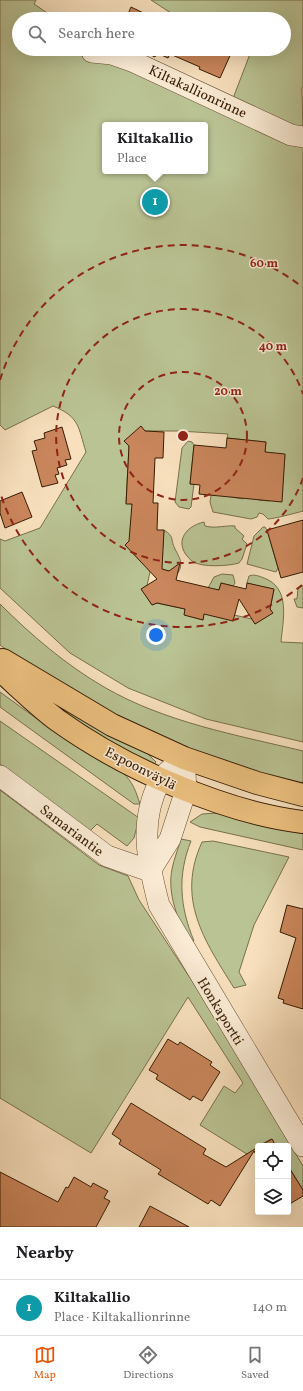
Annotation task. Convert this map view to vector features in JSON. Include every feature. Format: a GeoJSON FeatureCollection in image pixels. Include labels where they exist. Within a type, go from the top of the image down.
{"type":"FeatureCollection","features":[{"type":"Feature","properties":{"kind":"main road","name":"Espoonväylä"},"geometry":{"type":"LineString","coordinates":[[0,658],[112,725],[184,758],[257,782],[303,795]]}},
{"type":"Feature","properties":{"kind":"main road","name":"Espoonväylä"},"geometry":{"type":"LineString","coordinates":[[0,670],[57,720],[97,746],[160,780],[247,810],[303,822]]}},
{"type":"Feature","properties":{"kind":"street","name":"Kiltakallionrinne"},"geometry":{"type":"LineString","coordinates":[[118,56],[132,61],[291,135],[303,137]]}},
{"type":"Feature","properties":{"kind":"street","name":"Honkaportti"},"geometry":{"type":"LineString","coordinates":[[184,758],[160,780],[148,814],[145,834],[150,871],[159,905],[303,1146]]}},
{"type":"Feature","properties":{"kind":"street"},"geometry":{"type":"LineString","coordinates":[[150,871],[170,839],[186,790],[184,758]]}},
{"type":"Feature","properties":{"kind":"street","name":"Samariantie"},"geometry":{"type":"LineString","coordinates":[[0,776],[107,856],[150,871]]}},
{"type":"Feature","properties":{"kind":"green space"},"geometry":{"type":"Polygon","coordinates":[[[0,0],[36,0],[34,4],[46,12],[12,12],[12,56],[106,56],[303,147],[303,511],[268,519],[263,514],[259,513],[257,517],[251,519],[213,512],[210,502],[212,489],[231,491],[231,497],[243,499],[244,492],[259,493],[258,500],[269,501],[271,492],[282,493],[285,455],[265,452],[266,442],[227,438],[228,434],[179,431],[145,431],[129,446],[126,503],[132,504],[162,557],[164,530],[171,536],[181,563],[178,573],[151,567],[147,586],[142,589],[152,605],[157,603],[185,609],[185,615],[203,620],[204,613],[234,615],[252,619],[255,624],[272,613],[270,609],[274,590],[247,583],[249,576],[255,575],[264,578],[273,583],[278,589],[282,597],[284,615],[281,642],[303,643],[303,742],[206,719],[128,688],[70,653],[0,588],[0,539],[5,541],[40,528],[86,452],[77,424],[68,414],[53,406],[5,430],[0,425],[0,0]]]}},
{"type":"Feature","properties":{"kind":"green space"},"geometry":{"type":"Polygon","coordinates":[[[151,0],[303,0],[303,133],[232,101],[249,56],[291,56],[291,12],[169,12],[151,0]]]}},
{"type":"Feature","properties":{"kind":"green space"},"geometry":{"type":"Polygon","coordinates":[[[188,441],[192,442],[194,445],[190,484],[194,484],[191,507],[189,509],[179,507],[175,502],[182,448],[188,441]]]}},
{"type":"Feature","properties":{"kind":"green space"},"geometry":{"type":"Polygon","coordinates":[[[204,522],[205,526],[209,527],[235,526],[235,528],[244,536],[242,539],[247,544],[242,559],[239,563],[222,566],[208,566],[192,561],[186,555],[182,543],[183,537],[191,528],[204,522]]]}},
{"type":"Feature","properties":{"kind":"green space"},"geometry":{"type":"Polygon","coordinates":[[[263,527],[267,530],[278,568],[276,572],[247,564],[254,536],[263,527]]]}},
{"type":"Feature","properties":{"kind":"green space"},"geometry":{"type":"Polygon","coordinates":[[[222,574],[233,575],[235,583],[233,586],[221,583],[219,590],[208,588],[214,577],[222,574]]]}},
{"type":"Feature","properties":{"kind":"green space"},"geometry":{"type":"Polygon","coordinates":[[[303,586],[303,608],[297,607],[294,599],[297,599],[298,588],[303,586]]]}},
{"type":"Feature","properties":{"kind":"green space"},"geometry":{"type":"Polygon","coordinates":[[[0,604],[24,627],[76,669],[104,687],[127,699],[151,710],[201,726],[303,751],[303,786],[242,770],[145,733],[27,665],[0,645],[0,604]]]}},
{"type":"Feature","properties":{"kind":"green space"},"geometry":{"type":"Polygon","coordinates":[[[0,692],[51,729],[123,773],[136,791],[140,804],[134,804],[0,707],[0,692]]]}},
{"type":"Feature","properties":{"kind":"green space"},"geometry":{"type":"Polygon","coordinates":[[[64,705],[138,744],[156,762],[154,765],[106,741],[60,711],[64,705]]]}},
{"type":"Feature","properties":{"kind":"green space"},"geometry":{"type":"Polygon","coordinates":[[[0,721],[139,818],[134,838],[127,846],[97,824],[88,833],[0,764],[0,721]]]}},
{"type":"Feature","properties":{"kind":"green space"},"geometry":{"type":"Polygon","coordinates":[[[0,790],[99,865],[128,876],[139,900],[196,987],[289,1143],[274,1143],[271,1139],[264,1143],[255,1143],[255,1150],[250,1156],[200,1125],[224,1086],[235,1093],[243,1083],[188,997],[91,1153],[0,1098],[0,790]]]}},
{"type":"Feature","properties":{"kind":"green space"},"geometry":{"type":"Polygon","coordinates":[[[217,813],[303,832],[303,850],[200,827],[190,822],[202,814],[217,813]]]}},
{"type":"Feature","properties":{"kind":"green space"},"geometry":{"type":"Polygon","coordinates":[[[181,839],[191,841],[184,867],[182,891],[183,904],[194,941],[191,943],[178,917],[172,898],[171,888],[172,869],[181,839]]]}},
{"type":"Feature","properties":{"kind":"green space"},"geometry":{"type":"Polygon","coordinates":[[[213,841],[289,857],[254,925],[239,972],[246,985],[234,988],[204,936],[197,918],[193,901],[192,882],[195,863],[202,842],[213,841]]]}},
{"type":"Feature","properties":{"kind":"green space"},"geometry":{"type":"Polygon","coordinates":[[[291,1146],[303,1166],[303,1190],[291,1171],[291,1146]]]}},
{"type":"Feature","properties":{"kind":"building"},"geometry":{"type":"Polygon","coordinates":[[[131,7],[141,12],[129,12],[131,7]]]}},
{"type":"Feature","properties":{"kind":"building"},"geometry":{"type":"Polygon","coordinates":[[[175,56],[230,56],[220,78],[199,69],[200,67],[175,56]]]}},
{"type":"Feature","properties":{"kind":"building"},"geometry":{"type":"Polygon","coordinates":[[[141,426],[145,431],[164,432],[163,458],[155,458],[153,503],[158,503],[157,530],[164,530],[162,569],[169,571],[180,563],[176,580],[219,590],[221,583],[246,589],[247,583],[274,589],[270,609],[273,613],[255,624],[239,599],[233,621],[204,614],[203,620],[184,615],[185,609],[157,603],[152,605],[141,589],[157,579],[125,545],[129,541],[132,504],[126,504],[129,446],[124,441],[141,426]]]}},
{"type":"Feature","properties":{"kind":"building"},"geometry":{"type":"Polygon","coordinates":[[[62,427],[71,459],[65,460],[67,465],[57,468],[59,474],[55,475],[58,483],[42,487],[32,451],[37,450],[34,441],[45,438],[44,433],[62,427]]]}},
{"type":"Feature","properties":{"kind":"building"},"geometry":{"type":"Polygon","coordinates":[[[227,438],[266,442],[265,452],[285,454],[282,502],[199,494],[200,485],[190,484],[194,445],[226,448],[227,438]]]}},
{"type":"Feature","properties":{"kind":"building"},"geometry":{"type":"Polygon","coordinates":[[[22,492],[32,517],[5,528],[0,513],[0,501],[22,492]]]}},
{"type":"Feature","properties":{"kind":"building"},"geometry":{"type":"Polygon","coordinates":[[[303,520],[303,572],[281,578],[267,530],[303,520]]]}},
{"type":"Feature","properties":{"kind":"building"},"geometry":{"type":"Polygon","coordinates":[[[287,905],[303,909],[303,1009],[283,1003],[284,1000],[278,998],[296,938],[280,932],[287,905]]]}},
{"type":"Feature","properties":{"kind":"building"},"geometry":{"type":"Polygon","coordinates":[[[168,1039],[178,1045],[180,1042],[212,1062],[210,1065],[220,1072],[202,1101],[193,1096],[190,1100],[156,1079],[158,1075],[149,1070],[168,1039]]]}},
{"type":"Feature","properties":{"kind":"building"},"geometry":{"type":"Polygon","coordinates":[[[131,1103],[206,1149],[203,1154],[226,1167],[255,1149],[255,1153],[254,1151],[220,1206],[211,1200],[208,1204],[158,1174],[161,1170],[119,1144],[121,1140],[112,1134],[131,1103]]]}},
{"type":"Feature","properties":{"kind":"building"},"geometry":{"type":"Polygon","coordinates":[[[272,1139],[274,1143],[265,1143],[272,1139]]]}},
{"type":"Feature","properties":{"kind":"building"},"geometry":{"type":"Polygon","coordinates":[[[291,1171],[303,1190],[303,1196],[291,1203],[291,1171]]]}},
{"type":"Feature","properties":{"kind":"building"},"geometry":{"type":"Polygon","coordinates":[[[0,1172],[58,1202],[66,1187],[68,1188],[74,1177],[91,1187],[93,1183],[108,1191],[104,1198],[110,1201],[96,1227],[0,1227],[0,1172]]]}},
{"type":"Feature","properties":{"kind":"building"},"geometry":{"type":"Polygon","coordinates":[[[150,1206],[189,1227],[139,1227],[150,1206]]]}},
{"type":"Feature","properties":{"kind":"place","name":"Kiltakallio"},"geometry":{"type":"Point","coordinates":[155,202]}}]}
